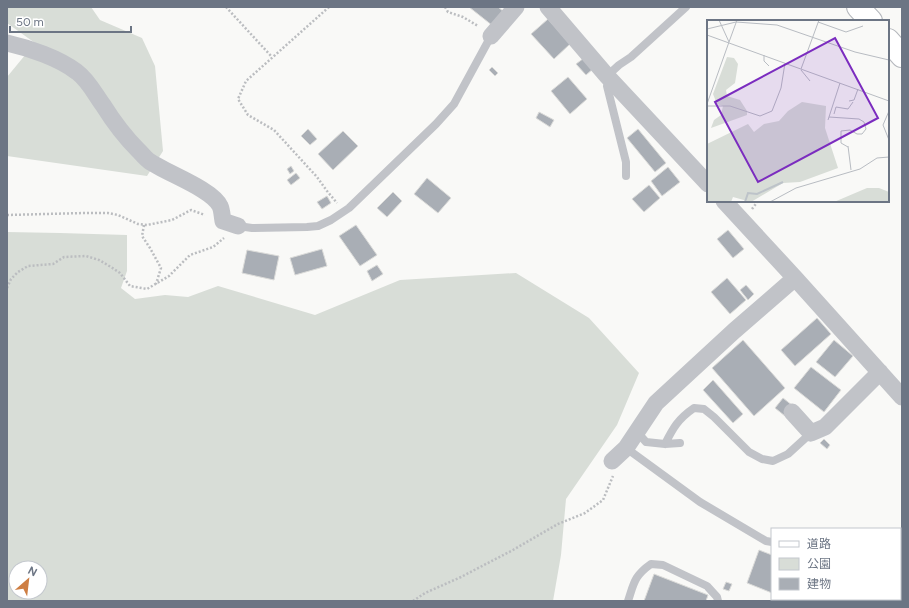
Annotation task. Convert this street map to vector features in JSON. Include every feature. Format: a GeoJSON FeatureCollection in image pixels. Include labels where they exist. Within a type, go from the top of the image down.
{"type":"FeatureCollection","features":[{"type":"Feature","properties":{"kind":"street"},"geometry":{"type":"LineString","coordinates":[[491,36],[516,7]]}},
{"type":"Feature","properties":{"kind":"street"},"geometry":{"type":"LineString","coordinates":[[548,7],[609,78],[707,183]]}},
{"type":"Feature","properties":{"kind":"street"},"geometry":{"type":"LineString","coordinates":[[858,7],[869,20]]}},
{"type":"Feature","properties":{"kind":"street"},"geometry":{"type":"LineString","coordinates":[[889,41],[902,56]]}},
{"type":"Feature","properties":{"kind":"street"},"geometry":{"type":"LineString","coordinates":[[7,43],[21,46],[44,55],[65,64],[78,72],[91,86],[130,142],[149,161],[215,198],[230,224]]}},
{"type":"Feature","properties":{"kind":"street"},"geometry":{"type":"LineString","coordinates":[[725,202],[902,398]]}},
{"type":"Feature","properties":{"kind":"street"},"geometry":{"type":"LineString","coordinates":[[612,461],[626,448],[656,403],[734,331],[795,278]]}},
{"type":"Feature","properties":{"kind":"street"},"geometry":{"type":"LineString","coordinates":[[792,412],[811,432],[825,427],[880,372]]}},
{"type":"Feature","properties":{"kind":"lane"},"geometry":{"type":"LineString","coordinates":[[626,176],[626,162],[607,86],[609,78],[619,65],[631,58],[686,7]]}},
{"type":"Feature","properties":{"kind":"lane"},"geometry":{"type":"LineString","coordinates":[[230,224],[252,228],[318,226],[332,220],[345,211],[430,130],[454,104],[491,36]]}},
{"type":"Feature","properties":{"kind":"lane"},"geometry":{"type":"LineString","coordinates":[[665,444],[673,427],[685,414],[694,408],[704,409],[749,452],[762,459],[773,461],[788,454],[811,432]]}},
{"type":"Feature","properties":{"kind":"lane"},"geometry":{"type":"LineString","coordinates":[[637,432],[646,442],[665,444],[680,443]]}},
{"type":"Feature","properties":{"kind":"lane"},"geometry":{"type":"LineString","coordinates":[[626,448],[700,502],[766,541],[771,542]]}},
{"type":"Feature","properties":{"kind":"lane"},"geometry":{"type":"LineString","coordinates":[[628,601],[635,580],[641,571],[651,564],[663,565],[707,586],[717,597],[718,601]]}},
{"type":"Feature","properties":{"kind":"path"},"geometry":{"type":"LineString","coordinates":[[226,7],[272,57]]}},
{"type":"Feature","properties":{"kind":"path"},"geometry":{"type":"LineString","coordinates":[[328,7],[246,81],[238,99],[248,115],[274,130],[317,177],[345,211]]}},
{"type":"Feature","properties":{"kind":"path"},"geometry":{"type":"LineString","coordinates":[[445,7],[448,12],[463,17],[491,36]]}},
{"type":"Feature","properties":{"kind":"path"},"geometry":{"type":"LineString","coordinates":[[7,215],[108,213],[118,215],[138,224],[147,225],[172,220],[190,210],[230,224],[213,247],[190,255],[169,276],[147,289],[130,286],[120,273],[99,260],[86,256],[64,257],[53,264],[28,266],[18,272],[11,279],[7,288]]}},
{"type":"Feature","properties":{"kind":"path"},"geometry":{"type":"LineString","coordinates":[[144,225],[142,236],[161,268],[155,284]]}},
{"type":"Feature","properties":{"kind":"path"},"geometry":{"type":"LineString","coordinates":[[413,601],[425,593],[461,577],[513,550],[558,524],[585,513],[603,500],[613,476],[612,461]]}},
{"type":"Feature","properties":{"kind":"green space"},"geometry":{"type":"Polygon","coordinates":[[[7,7],[91,7],[100,20],[142,38],[155,66],[163,151],[147,176],[7,156],[7,77],[35,43],[7,23],[7,7]]]}},
{"type":"Feature","properties":{"kind":"green space"},"geometry":{"type":"Polygon","coordinates":[[[7,232],[127,235],[127,271],[121,288],[135,299],[165,295],[188,297],[218,286],[315,315],[400,280],[516,273],[589,318],[639,373],[617,425],[566,499],[561,555],[553,601],[7,601],[7,232]]]}},
{"type":"Feature","properties":{"kind":"building"},"geometry":{"type":"Polygon","coordinates":[[[469,7],[498,7],[504,12],[493,26],[469,7]]]}},
{"type":"Feature","properties":{"kind":"building"},"geometry":{"type":"Polygon","coordinates":[[[548,19],[570,44],[554,59],[531,34],[548,19]]]}},
{"type":"Feature","properties":{"kind":"building"},"geometry":{"type":"Polygon","coordinates":[[[584,58],[594,68],[586,75],[576,64],[584,58]]]}},
{"type":"Feature","properties":{"kind":"building"},"geometry":{"type":"Polygon","coordinates":[[[492,67],[498,73],[495,76],[489,70],[492,67]]]}},
{"type":"Feature","properties":{"kind":"building"},"geometry":{"type":"Polygon","coordinates":[[[568,77],[587,99],[570,114],[551,91],[568,77]]]}},
{"type":"Feature","properties":{"kind":"building"},"geometry":{"type":"Polygon","coordinates":[[[539,112],[554,120],[550,127],[536,118],[539,112]]]}},
{"type":"Feature","properties":{"kind":"building"},"geometry":{"type":"Polygon","coordinates":[[[308,129],[317,139],[310,145],[301,136],[308,129]]]}},
{"type":"Feature","properties":{"kind":"building"},"geometry":{"type":"Polygon","coordinates":[[[638,129],[666,163],[655,172],[627,138],[638,129]]]}},
{"type":"Feature","properties":{"kind":"building"},"geometry":{"type":"Polygon","coordinates":[[[343,131],[358,146],[333,170],[318,154],[343,131]]]}},
{"type":"Feature","properties":{"kind":"building"},"geometry":{"type":"Polygon","coordinates":[[[291,166],[294,171],[290,174],[287,169],[291,166]]]}},
{"type":"Feature","properties":{"kind":"building"},"geometry":{"type":"Polygon","coordinates":[[[668,167],[680,182],[662,196],[651,181],[668,167]]]}},
{"type":"Feature","properties":{"kind":"building"},"geometry":{"type":"Polygon","coordinates":[[[296,173],[300,178],[291,185],[287,180],[296,173]]]}},
{"type":"Feature","properties":{"kind":"building"},"geometry":{"type":"Polygon","coordinates":[[[427,178],[451,198],[438,213],[414,194],[427,178]]]}},
{"type":"Feature","properties":{"kind":"building"},"geometry":{"type":"Polygon","coordinates":[[[649,185],[660,198],[644,212],[632,199],[649,185]]]}},
{"type":"Feature","properties":{"kind":"building"},"geometry":{"type":"Polygon","coordinates":[[[393,192],[402,201],[387,217],[377,208],[393,192]]]}},
{"type":"Feature","properties":{"kind":"building"},"geometry":{"type":"Polygon","coordinates":[[[327,196],[331,203],[322,209],[317,202],[327,196]]]}},
{"type":"Feature","properties":{"kind":"building"},"geometry":{"type":"Polygon","coordinates":[[[356,225],[377,255],[360,266],[339,236],[356,225]]]}},
{"type":"Feature","properties":{"kind":"building"},"geometry":{"type":"Polygon","coordinates":[[[728,230],[744,249],[733,258],[717,239],[728,230]]]}},
{"type":"Feature","properties":{"kind":"building"},"geometry":{"type":"Polygon","coordinates":[[[322,249],[327,266],[295,275],[290,258],[322,249]]]}},
{"type":"Feature","properties":{"kind":"building"},"geometry":{"type":"Polygon","coordinates":[[[247,250],[279,256],[274,280],[242,273],[247,250]]]}},
{"type":"Feature","properties":{"kind":"building"},"geometry":{"type":"Polygon","coordinates":[[[377,265],[383,274],[372,281],[367,271],[377,265]]]}},
{"type":"Feature","properties":{"kind":"building"},"geometry":{"type":"Polygon","coordinates":[[[727,278],[746,300],[730,314],[711,292],[727,278]]]}},
{"type":"Feature","properties":{"kind":"building"},"geometry":{"type":"Polygon","coordinates":[[[746,285],[754,294],[748,300],[740,290],[746,285]]]}},
{"type":"Feature","properties":{"kind":"building"},"geometry":{"type":"Polygon","coordinates":[[[817,318],[831,334],[795,366],[781,350],[817,318]]]}},
{"type":"Feature","properties":{"kind":"building"},"geometry":{"type":"Polygon","coordinates":[[[743,340],[785,388],[754,416],[712,368],[743,340]]]}},
{"type":"Feature","properties":{"kind":"building"},"geometry":{"type":"Polygon","coordinates":[[[834,340],[853,356],[835,377],[816,362],[834,340]]]}},
{"type":"Feature","properties":{"kind":"building"},"geometry":{"type":"Polygon","coordinates":[[[811,367],[841,390],[824,412],[794,388],[811,367]]]}},
{"type":"Feature","properties":{"kind":"building"},"geometry":{"type":"Polygon","coordinates":[[[713,380],[743,414],[733,423],[703,390],[713,380]]]}},
{"type":"Feature","properties":{"kind":"building"},"geometry":{"type":"Polygon","coordinates":[[[783,398],[793,406],[785,416],[775,408],[783,398]]]}},
{"type":"Feature","properties":{"kind":"building"},"geometry":{"type":"Polygon","coordinates":[[[824,439],[830,445],[827,449],[820,443],[824,439]]]}},
{"type":"Feature","properties":{"kind":"building"},"geometry":{"type":"Polygon","coordinates":[[[759,550],[771,555],[771,593],[747,583],[759,550]]]}},
{"type":"Feature","properties":{"kind":"building"},"geometry":{"type":"Polygon","coordinates":[[[654,574],[708,595],[706,601],[644,601],[654,574]]]}},
{"type":"Feature","properties":{"kind":"building"},"geometry":{"type":"Polygon","coordinates":[[[726,582],[732,584],[729,591],[723,589],[726,582]]]}}]}
